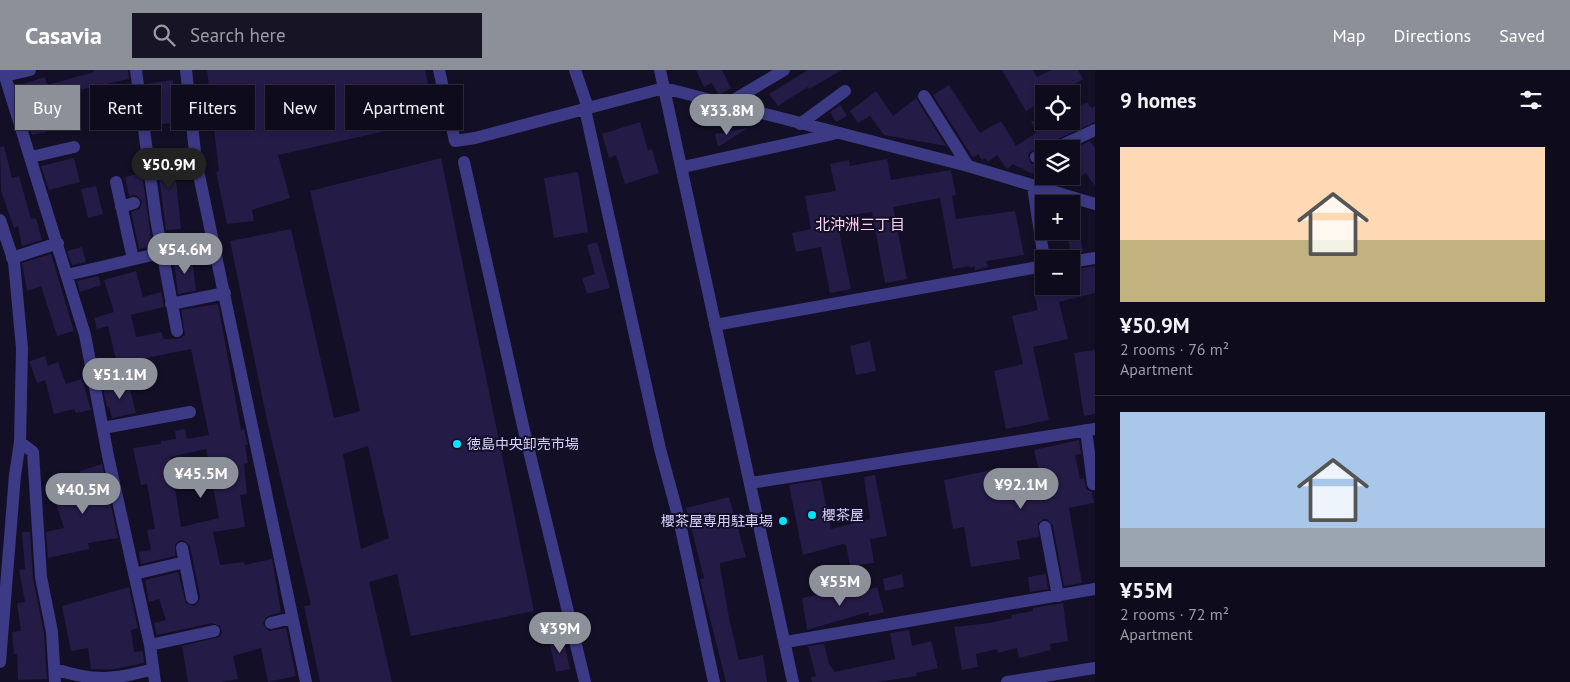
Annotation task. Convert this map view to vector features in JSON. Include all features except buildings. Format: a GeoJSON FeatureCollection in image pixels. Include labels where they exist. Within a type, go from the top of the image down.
{"type":"FeatureCollection","features":[{"type":"Feature","properties":{"kind":"street"},"geometry":{"type":"LineString","coordinates":[[30,70],[4,73],[85,335],[150,645],[154,676],[104,680],[68,674],[54,669]]}},
{"type":"Feature","properties":{"kind":"street"},"geometry":{"type":"LineString","coordinates":[[136,70],[156,219],[177,332]]}},
{"type":"Feature","properties":{"kind":"street"},"geometry":{"type":"LineString","coordinates":[[186,70],[196,160],[225,293],[251,429],[306,682]]}},
{"type":"Feature","properties":{"kind":"street"},"geometry":{"type":"LineString","coordinates":[[440,70],[455,141],[475,138],[664,88],[968,166],[1095,204]]}},
{"type":"Feature","properties":{"kind":"street"},"geometry":{"type":"LineString","coordinates":[[575,70],[587,109],[660,450],[679,519],[714,682]]}},
{"type":"Feature","properties":{"kind":"street"},"geometry":{"type":"LineString","coordinates":[[660,70],[794,682]]}},
{"type":"Feature","properties":{"kind":"street"},"geometry":{"type":"LineString","coordinates":[[727,104],[784,70]]}},
{"type":"Feature","properties":{"kind":"street"},"geometry":{"type":"LineString","coordinates":[[800,124],[845,91]]}},
{"type":"Feature","properties":{"kind":"street"},"geometry":{"type":"LineString","coordinates":[[924,96],[968,166]]}},
{"type":"Feature","properties":{"kind":"street"},"geometry":{"type":"LineString","coordinates":[[1073,140],[1095,130]]}},
{"type":"Feature","properties":{"kind":"street"},"geometry":{"type":"LineString","coordinates":[[682,167],[835,133]]}},
{"type":"Feature","properties":{"kind":"street"},"geometry":{"type":"LineString","coordinates":[[30,157],[74,147]]}},
{"type":"Feature","properties":{"kind":"street"},"geometry":{"type":"LineString","coordinates":[[464,162],[523,426],[585,682]]}},
{"type":"Feature","properties":{"kind":"street"},"geometry":{"type":"LineString","coordinates":[[116,182],[133,259]]}},
{"type":"Feature","properties":{"kind":"street"},"geometry":{"type":"LineString","coordinates":[[1033,187],[1043,250]]}},
{"type":"Feature","properties":{"kind":"street"},"geometry":{"type":"LineString","coordinates":[[121,207],[134,204]]}},
{"type":"Feature","properties":{"kind":"street"},"geometry":{"type":"LineString","coordinates":[[0,220],[12,258],[22,348],[20,442],[15,475],[0,662]]}},
{"type":"Feature","properties":{"kind":"street"},"geometry":{"type":"LineString","coordinates":[[12,258],[58,243]]}},
{"type":"Feature","properties":{"kind":"street"},"geometry":{"type":"LineString","coordinates":[[67,275],[152,255]]}},
{"type":"Feature","properties":{"kind":"street"},"geometry":{"type":"LineString","coordinates":[[1080,260],[1095,258]]}},
{"type":"Feature","properties":{"kind":"street"},"geometry":{"type":"LineString","coordinates":[[715,325],[1035,268]]}},
{"type":"Feature","properties":{"kind":"street"},"geometry":{"type":"LineString","coordinates":[[171,304],[225,293]]}},
{"type":"Feature","properties":{"kind":"street"},"geometry":{"type":"LineString","coordinates":[[103,428],[190,412]]}},
{"type":"Feature","properties":{"kind":"street"},"geometry":{"type":"LineString","coordinates":[[751,483],[1090,430],[1093,484]]}},
{"type":"Feature","properties":{"kind":"street"},"geometry":{"type":"LineString","coordinates":[[20,442],[33,452],[41,578],[52,632],[54,682]]}},
{"type":"Feature","properties":{"kind":"street"},"geometry":{"type":"LineString","coordinates":[[1045,527],[1058,596]]}},
{"type":"Feature","properties":{"kind":"street"},"geometry":{"type":"LineString","coordinates":[[182,548],[192,598]]}},
{"type":"Feature","properties":{"kind":"street"},"geometry":{"type":"LineString","coordinates":[[134,574],[185,562]]}},
{"type":"Feature","properties":{"kind":"street"},"geometry":{"type":"LineString","coordinates":[[786,642],[1095,589]]}},
{"type":"Feature","properties":{"kind":"street"},"geometry":{"type":"LineString","coordinates":[[270,623],[292,618]]}},
{"type":"Feature","properties":{"kind":"street"},"geometry":{"type":"LineString","coordinates":[[150,645],[214,632]]}},
{"type":"Feature","properties":{"kind":"street"},"geometry":{"type":"LineString","coordinates":[[1007,682],[1095,668]]}},
{"type":"Feature","properties":{"kind":"place","name":"徳島中央卸売市場"},"geometry":{"type":"Point","coordinates":[457,444]}},
{"type":"Feature","properties":{"kind":"place","name":"櫻茶屋"},"geometry":{"type":"Point","coordinates":[812,515]}},
{"type":"Feature","properties":{"kind":"place","name":"櫻茶屋専用駐車場"},"geometry":{"type":"Point","coordinates":[783,521]}},
{"type":"Feature","properties":{"kind":"district","name":"北沖洲三丁目"},"geometry":{"type":"Point","coordinates":[860,224]}}]}
